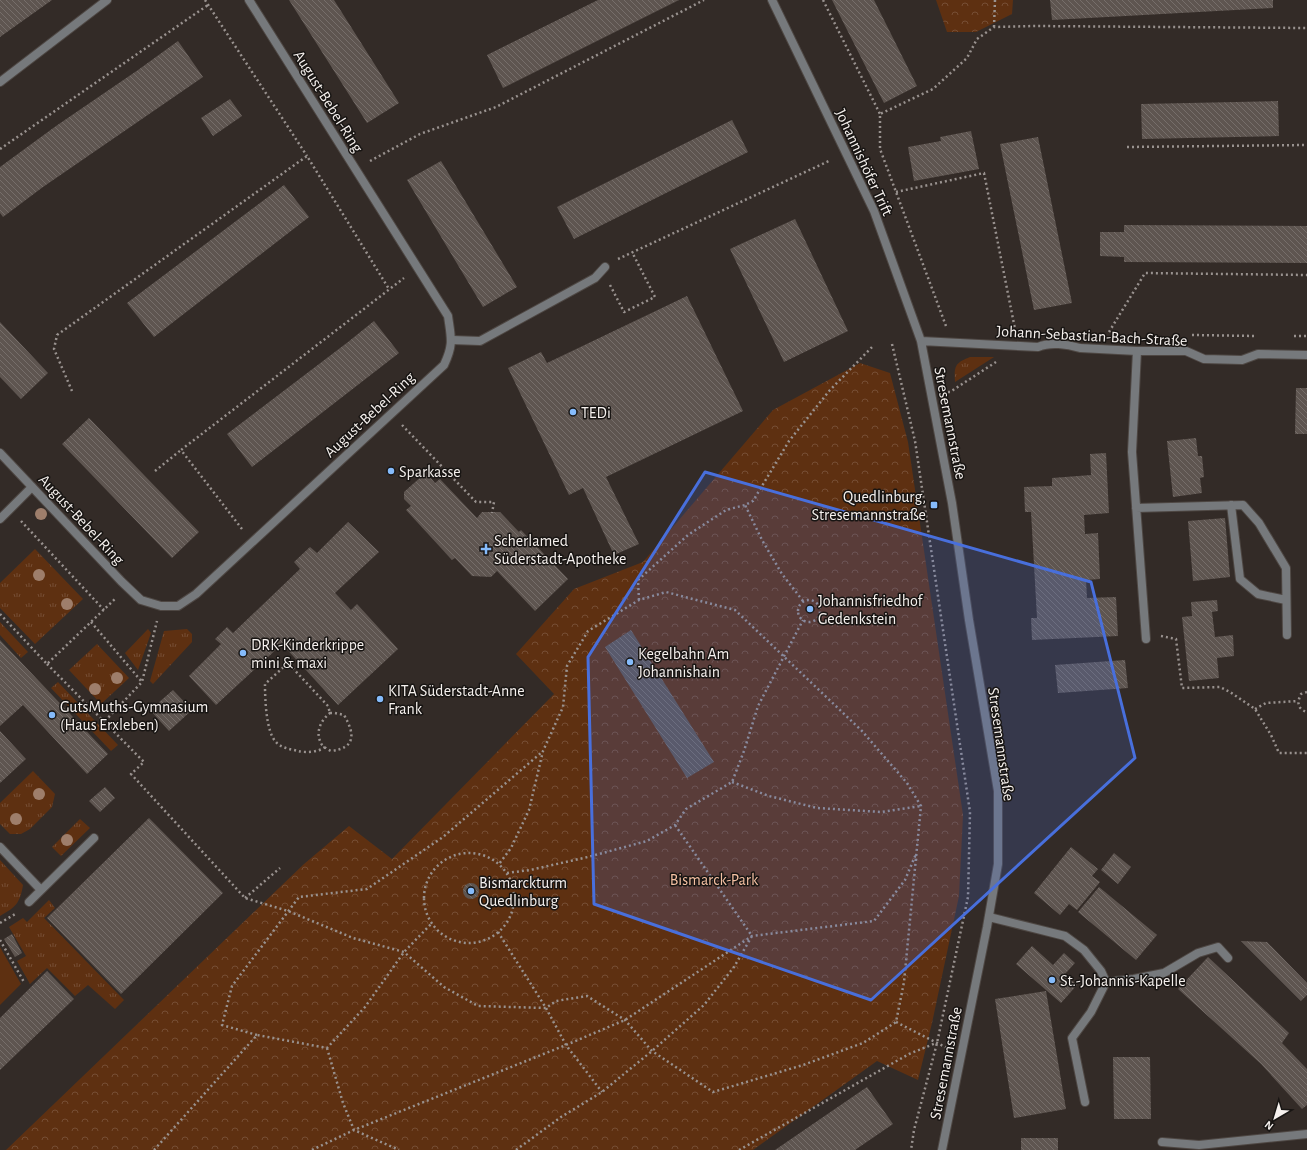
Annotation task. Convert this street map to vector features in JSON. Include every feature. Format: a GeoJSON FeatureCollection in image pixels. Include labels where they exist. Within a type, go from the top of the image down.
{"type":"FeatureCollection","features":[{"type":"Feature","properties":{"kind":"street"},"geometry":{"type":"LineString","coordinates":[[0,82],[107,0]]}},
{"type":"Feature","properties":{"kind":"street","name":"August-Bebel-Ring"},"geometry":{"type":"LineString","coordinates":[[0,453],[141,600],[161,606],[178,606],[196,594],[444,365],[451,351],[452,340],[448,316],[249,0]]}},
{"type":"Feature","properties":{"kind":"street","name":"Johannishöfer Trift"},"geometry":{"type":"LineString","coordinates":[[772,0],[874,211],[921,341]]}},
{"type":"Feature","properties":{"kind":"street"},"geometry":{"type":"LineString","coordinates":[[452,340],[480,341],[595,278],[605,266]]}},
{"type":"Feature","properties":{"kind":"street","name":"Johann-Sebastian-Bach-Straße"},"geometry":{"type":"LineString","coordinates":[[921,341],[1038,347],[1045,344],[1080,348],[1137,351],[1186,351],[1204,359],[1242,360],[1258,354],[1307,355]]}},
{"type":"Feature","properties":{"kind":"street","name":"Stresemannstraße"},"geometry":{"type":"LineString","coordinates":[[921,341],[952,502],[969,620],[998,791],[998,864],[942,1150]]}},
{"type":"Feature","properties":{"kind":"street"},"geometry":{"type":"LineString","coordinates":[[1137,351],[1132,452],[1146,636]]}},
{"type":"Feature","properties":{"kind":"street"},"geometry":{"type":"LineString","coordinates":[[0,519],[32,488]]}},
{"type":"Feature","properties":{"kind":"street"},"geometry":{"type":"LineString","coordinates":[[1231,505],[1240,579],[1258,594],[1286,600]]}},
{"type":"Feature","properties":{"kind":"street"},"geometry":{"type":"LineString","coordinates":[[1136,508],[1243,505],[1259,523],[1286,568],[1287,634]]}},
{"type":"Feature","properties":{"kind":"street"},"geometry":{"type":"LineString","coordinates":[[29,902],[94,838]]}},
{"type":"Feature","properties":{"kind":"street"},"geometry":{"type":"LineString","coordinates":[[0,848],[41,890]]}},
{"type":"Feature","properties":{"kind":"street"},"geometry":{"type":"LineString","coordinates":[[988,917],[1065,936],[1084,950],[1101,971],[1106,982]]}},
{"type":"Feature","properties":{"kind":"street"},"geometry":{"type":"LineString","coordinates":[[1106,982],[1134,979],[1164,973],[1198,953],[1218,947],[1228,958]]}},
{"type":"Feature","properties":{"kind":"street"},"geometry":{"type":"LineString","coordinates":[[1085,1102],[1072,1038],[1091,1012],[1106,982]]}},
{"type":"Feature","properties":{"kind":"street"},"geometry":{"type":"LineString","coordinates":[[1162,1142],[1199,1145],[1307,1134]]}},
{"type":"Feature","properties":{"kind":"path"},"geometry":{"type":"LineString","coordinates":[[205,0],[307,156],[389,289]]}},
{"type":"Feature","properties":{"kind":"path"},"geometry":{"type":"LineString","coordinates":[[356,169],[420,134],[496,107],[704,0]]}},
{"type":"Feature","properties":{"kind":"path"},"geometry":{"type":"LineString","coordinates":[[824,0],[880,114],[880,149],[946,327]]}},
{"type":"Feature","properties":{"kind":"path"},"geometry":{"type":"LineString","coordinates":[[994,27],[995,0]]}},
{"type":"Feature","properties":{"kind":"path"},"geometry":{"type":"LineString","coordinates":[[0,149],[208,5]]}},
{"type":"Feature","properties":{"kind":"path"},"geometry":{"type":"LineString","coordinates":[[880,114],[933,89],[967,58],[977,39],[994,27],[1307,28]]}},
{"type":"Feature","properties":{"kind":"path"},"geometry":{"type":"LineString","coordinates":[[1127,147],[1307,145]]}},
{"type":"Feature","properties":{"kind":"path"},"geometry":{"type":"LineString","coordinates":[[595,278],[606,279],[624,312],[655,297],[632,252],[846,152]]}},
{"type":"Feature","properties":{"kind":"path"},"geometry":{"type":"LineString","coordinates":[[72,391],[54,349],[57,335],[307,156]]}},
{"type":"Feature","properties":{"kind":"path"},"geometry":{"type":"LineString","coordinates":[[896,192],[984,173],[1015,329]]}},
{"type":"Feature","properties":{"kind":"path"},"geometry":{"type":"LineString","coordinates":[[155,471],[418,268]]}},
{"type":"Feature","properties":{"kind":"path"},"geometry":{"type":"LineString","coordinates":[[1109,332],[1145,273],[1307,275]]}},
{"type":"Feature","properties":{"kind":"path"},"geometry":{"type":"LineString","coordinates":[[892,344],[914,441],[970,812],[968,898],[937,1043],[914,1130],[911,1150]]}},
{"type":"Feature","properties":{"kind":"path"},"geometry":{"type":"LineString","coordinates":[[639,600],[638,580],[688,535],[726,510],[745,506],[753,501],[789,441],[830,390],[874,345]]}},
{"type":"Feature","properties":{"kind":"path"},"geometry":{"type":"LineString","coordinates":[[401,424],[476,502],[494,502],[492,513]]}},
{"type":"Feature","properties":{"kind":"path"},"geometry":{"type":"LineString","coordinates":[[182,450],[243,530]]}},
{"type":"Feature","properties":{"kind":"path"},"geometry":{"type":"LineString","coordinates":[[745,506],[762,540],[782,574],[803,600]]}},
{"type":"Feature","properties":{"kind":"path"},"geometry":{"type":"LineString","coordinates":[[12,508],[17,517],[104,610]]}},
{"type":"Feature","properties":{"kind":"path"},"geometry":{"type":"LineString","coordinates":[[47,664],[128,587]]}},
{"type":"Feature","properties":{"kind":"path"},"geometry":{"type":"LineString","coordinates":[[0,614],[144,762],[131,774],[245,898],[288,911],[353,938],[404,952],[444,987],[478,1006],[546,1008],[556,1001],[587,996],[625,1020],[652,1051],[713,1092],[803,1065],[863,1042],[896,1022],[904,982],[921,806],[907,783],[862,731],[735,610],[666,592],[639,600],[588,631],[567,666],[562,707],[543,751],[528,810],[511,848],[499,864]]}},
{"type":"Feature","properties":{"kind":"path"},"geometry":{"type":"LineString","coordinates":[[811,599],[817,602],[821,609],[820,616],[817,619],[810,622],[803,620],[798,614],[799,607],[803,600],[811,599]]}},
{"type":"Feature","properties":{"kind":"path"},"geometry":{"type":"LineString","coordinates":[[105,721],[142,682],[161,606]]}},
{"type":"Feature","properties":{"kind":"path"},"geometry":{"type":"LineString","coordinates":[[507,873],[530,870],[588,857],[647,841],[675,826],[686,809],[732,782],[744,751],[758,706],[785,657],[803,620]]}},
{"type":"Feature","properties":{"kind":"path"},"geometry":{"type":"LineString","coordinates":[[91,622],[142,682]]}},
{"type":"Feature","properties":{"kind":"path"},"geometry":{"type":"LineString","coordinates":[[1146,636],[1176,639],[1182,688],[1220,687],[1230,692],[1255,709],[1271,735],[1279,753],[1307,753]]}},
{"type":"Feature","properties":{"kind":"path"},"geometry":{"type":"LineString","coordinates":[[325,747],[321,750],[302,752],[283,747],[275,742],[270,734],[265,684],[288,663],[328,706],[330,714]]}},
{"type":"Feature","properties":{"kind":"path"},"geometry":{"type":"LineString","coordinates":[[1307,692],[1301,694],[1298,701],[1299,707],[1303,711],[1307,712]]}},
{"type":"Feature","properties":{"kind":"path"},"geometry":{"type":"LineString","coordinates":[[1255,709],[1266,703],[1298,701]]}},
{"type":"Feature","properties":{"kind":"path"},"geometry":{"type":"LineString","coordinates":[[335,713],[344,715],[352,728],[351,740],[342,750],[331,752],[325,747],[321,743],[318,734],[319,726],[325,717],[330,714],[335,713]]}},
{"type":"Feature","properties":{"kind":"path"},"geometry":{"type":"LineString","coordinates":[[327,1048],[257,1035],[222,1025],[232,986],[299,897],[367,889],[443,837],[543,751]]}},
{"type":"Feature","properties":{"kind":"path"},"geometry":{"type":"LineString","coordinates":[[732,782],[769,796],[817,808],[881,812],[921,806]]}},
{"type":"Feature","properties":{"kind":"path"},"geometry":{"type":"LineString","coordinates":[[675,826],[752,936]]}},
{"type":"Feature","properties":{"kind":"path"},"geometry":{"type":"LineString","coordinates":[[312,1150],[354,1130],[625,1020],[752,936],[874,921],[905,880],[917,851]]}},
{"type":"Feature","properties":{"kind":"path"},"geometry":{"type":"LineString","coordinates":[[472,852],[487,856],[499,864],[507,873],[514,899],[511,914],[503,928],[491,938],[476,943],[464,943],[451,940],[440,933],[431,924],[425,910],[423,896],[426,881],[433,869],[444,859],[458,854],[472,852]]}},
{"type":"Feature","properties":{"kind":"path"},"geometry":{"type":"LineString","coordinates":[[245,898],[280,868]]}},
{"type":"Feature","properties":{"kind":"path"},"geometry":{"type":"LineString","coordinates":[[327,1048],[366,1007],[404,952],[431,924]]}},
{"type":"Feature","properties":{"kind":"path"},"geometry":{"type":"LineString","coordinates":[[498,932],[546,1008],[566,1045],[602,1092]]}},
{"type":"Feature","properties":{"kind":"path"},"geometry":{"type":"LineString","coordinates":[[516,1150],[561,1117],[602,1092],[652,1051],[704,1005],[734,967],[752,936]]}},
{"type":"Feature","properties":{"kind":"path"},"geometry":{"type":"LineString","coordinates":[[0,940],[24,982]]}},
{"type":"Feature","properties":{"kind":"path"},"geometry":{"type":"LineString","coordinates":[[896,1022],[937,1043]]}},
{"type":"Feature","properties":{"kind":"path"},"geometry":{"type":"LineString","coordinates":[[154,1150],[257,1035]]}},
{"type":"Feature","properties":{"kind":"path"},"geometry":{"type":"LineString","coordinates":[[739,1150],[909,1054],[937,1043]]}},
{"type":"Feature","properties":{"kind":"path"},"geometry":{"type":"LineString","coordinates":[[327,1048],[342,1103],[354,1130],[399,1150]]}},
{"type":"Feature","properties":{"kind":"highlighted area"},"geometry":{"type":"Polygon","coordinates":[[[705,472],[1091,582],[1135,758],[871,1000],[594,904],[588,657],[705,472]]]}},
{"type":"Feature","properties":{"kind":"green space"},"geometry":{"type":"Polygon","coordinates":[[[936,0],[1013,0],[1012,14],[976,32],[947,32],[936,0]]]}},
{"type":"Feature","properties":{"kind":"green space"},"geometry":{"type":"Polygon","coordinates":[[[970,357],[994,357],[955,382],[956,366],[961,361],[970,357]]]}},
{"type":"Feature","properties":{"kind":"green space","name":"Bismarck-Park"},"geometry":{"type":"Polygon","coordinates":[[[860,363],[890,373],[908,442],[963,815],[959,896],[932,1023],[918,1080],[877,1061],[753,1150],[6,1150],[304,864],[349,826],[392,859],[554,694],[516,654],[574,589],[643,562],[773,410],[860,363]]]}},
{"type":"Feature","properties":{"kind":"green space"},"geometry":{"type":"Polygon","coordinates":[[[35,549],[83,599],[35,644],[0,608],[0,583],[35,549]]]}},
{"type":"Feature","properties":{"kind":"green space"},"geometry":{"type":"Polygon","coordinates":[[[0,622],[28,652],[21,658],[0,635],[0,622]]]}},
{"type":"Feature","properties":{"kind":"green space"},"geometry":{"type":"Polygon","coordinates":[[[148,629],[151,633],[138,670],[125,653],[148,629]]]}},
{"type":"Feature","properties":{"kind":"green space"},"geometry":{"type":"Polygon","coordinates":[[[187,629],[192,634],[192,642],[153,684],[150,681],[164,631],[187,629]]]}},
{"type":"Feature","properties":{"kind":"green space"},"geometry":{"type":"Polygon","coordinates":[[[97,644],[129,678],[101,704],[69,670],[97,644]]]}},
{"type":"Feature","properties":{"kind":"green space"},"geometry":{"type":"Polygon","coordinates":[[[58,682],[118,745],[111,751],[51,688],[58,682]]]}},
{"type":"Feature","properties":{"kind":"green space"},"geometry":{"type":"Polygon","coordinates":[[[33,771],[55,794],[52,807],[30,829],[21,834],[10,834],[0,824],[0,803],[33,771]]]}},
{"type":"Feature","properties":{"kind":"green space"},"geometry":{"type":"Polygon","coordinates":[[[80,819],[90,828],[61,856],[52,847],[80,819]]]}},
{"type":"Feature","properties":{"kind":"green space"},"geometry":{"type":"Polygon","coordinates":[[[0,860],[23,885],[19,900],[14,907],[0,916],[0,860]]]}},
{"type":"Feature","properties":{"kind":"green space"},"geometry":{"type":"Polygon","coordinates":[[[49,900],[55,908],[44,918],[124,1000],[115,1009],[88,985],[75,996],[47,968],[30,984],[17,961],[26,956],[9,927],[23,918],[27,922],[49,900]]]}},
{"type":"Feature","properties":{"kind":"green space"},"geometry":{"type":"Polygon","coordinates":[[[0,947],[21,984],[0,1005],[0,947]]]}},
{"type":"Feature","properties":{"kind":"building"},"geometry":{"type":"Polygon","coordinates":[[[0,0],[52,0],[0,37],[0,0]]]}},
{"type":"Feature","properties":{"kind":"building"},"geometry":{"type":"Polygon","coordinates":[[[289,0],[334,0],[399,103],[367,123],[289,0]]]}},
{"type":"Feature","properties":{"kind":"building"},"geometry":{"type":"Polygon","coordinates":[[[598,0],[679,0],[503,88],[487,55],[598,0]]]}},
{"type":"Feature","properties":{"kind":"building"},"geometry":{"type":"Polygon","coordinates":[[[832,0],[874,0],[917,86],[884,103],[832,0]]]}},
{"type":"Feature","properties":{"kind":"building"},"geometry":{"type":"Polygon","coordinates":[[[1050,0],[1273,0],[1273,8],[1052,20],[1050,0]]]}},
{"type":"Feature","properties":{"kind":"building"},"geometry":{"type":"Polygon","coordinates":[[[178,41],[203,77],[43,187],[3,217],[0,213],[0,167],[178,41]]]}},
{"type":"Feature","properties":{"kind":"building"},"geometry":{"type":"Polygon","coordinates":[[[230,99],[242,116],[213,136],[201,118],[230,99]]]}},
{"type":"Feature","properties":{"kind":"building"},"geometry":{"type":"Polygon","coordinates":[[[1278,101],[1279,136],[1142,139],[1141,104],[1278,101]]]}},
{"type":"Feature","properties":{"kind":"building"},"geometry":{"type":"Polygon","coordinates":[[[732,120],[748,152],[574,239],[557,207],[732,120]]]}},
{"type":"Feature","properties":{"kind":"building"},"geometry":{"type":"Polygon","coordinates":[[[971,131],[979,169],[914,181],[908,147],[941,141],[940,137],[971,131]]]}},
{"type":"Feature","properties":{"kind":"building"},"geometry":{"type":"Polygon","coordinates":[[[1038,137],[1072,303],[1034,310],[1000,144],[1038,137]]]}},
{"type":"Feature","properties":{"kind":"building"},"geometry":{"type":"Polygon","coordinates":[[[441,161],[517,287],[483,307],[407,180],[441,161]]]}},
{"type":"Feature","properties":{"kind":"building"},"geometry":{"type":"Polygon","coordinates":[[[284,185],[309,217],[154,337],[127,303],[284,185]]]}},
{"type":"Feature","properties":{"kind":"building"},"geometry":{"type":"Polygon","coordinates":[[[795,219],[848,331],[784,362],[730,249],[795,219]]]}},
{"type":"Feature","properties":{"kind":"building"},"geometry":{"type":"Polygon","coordinates":[[[1124,225],[1307,226],[1307,263],[1124,262],[1124,257],[1100,256],[1100,232],[1124,232],[1124,225]]]}},
{"type":"Feature","properties":{"kind":"building"},"geometry":{"type":"Polygon","coordinates":[[[687,296],[743,411],[606,477],[639,544],[614,555],[583,488],[569,495],[508,368],[541,352],[547,363],[687,296]]]}},
{"type":"Feature","properties":{"kind":"building"},"geometry":{"type":"Polygon","coordinates":[[[374,321],[399,353],[252,467],[227,434],[374,321]]]}},
{"type":"Feature","properties":{"kind":"building"},"geometry":{"type":"Polygon","coordinates":[[[0,322],[48,373],[21,399],[0,377],[0,322]]]}},
{"type":"Feature","properties":{"kind":"building"},"geometry":{"type":"Polygon","coordinates":[[[1296,388],[1307,388],[1307,434],[1295,434],[1296,388]]]}},
{"type":"Feature","properties":{"kind":"building"},"geometry":{"type":"Polygon","coordinates":[[[89,418],[199,532],[172,558],[62,444],[89,418]]]}},
{"type":"Feature","properties":{"kind":"building"},"geometry":{"type":"Polygon","coordinates":[[[1196,438],[1198,456],[1202,456],[1204,477],[1200,478],[1202,493],[1173,497],[1167,441],[1196,438]]]}},
{"type":"Feature","properties":{"kind":"building"},"geometry":{"type":"Polygon","coordinates":[[[1106,453],[1109,513],[1084,515],[1085,534],[1098,533],[1100,579],[1086,580],[1087,598],[1116,597],[1118,636],[1032,640],[1031,618],[1037,618],[1031,512],[1025,512],[1024,487],[1052,486],[1052,478],[1091,475],[1090,454],[1106,453]]]}},
{"type":"Feature","properties":{"kind":"building"},"geometry":{"type":"Polygon","coordinates":[[[422,476],[429,476],[435,483],[440,479],[477,518],[482,512],[500,512],[519,532],[521,530],[568,579],[535,611],[497,571],[491,577],[472,576],[455,558],[452,560],[406,510],[411,506],[404,499],[404,492],[422,476]]]}},
{"type":"Feature","properties":{"kind":"building"},"geometry":{"type":"Polygon","coordinates":[[[1225,518],[1230,577],[1193,581],[1188,521],[1225,518]]]}},
{"type":"Feature","properties":{"kind":"building"},"geometry":{"type":"Polygon","coordinates":[[[348,522],[379,552],[335,593],[351,610],[357,604],[398,649],[338,705],[282,644],[216,705],[189,676],[221,644],[215,639],[227,627],[233,633],[300,569],[294,562],[310,547],[317,553],[348,522]]]}},
{"type":"Feature","properties":{"kind":"building"},"geometry":{"type":"Polygon","coordinates":[[[1217,600],[1218,611],[1212,612],[1215,637],[1233,635],[1234,656],[1217,658],[1219,678],[1189,681],[1182,617],[1192,616],[1191,602],[1217,600]]]}},
{"type":"Feature","properties":{"kind":"building"},"geometry":{"type":"Polygon","coordinates":[[[631,630],[714,762],[687,778],[605,647],[631,630]]]}},
{"type":"Feature","properties":{"kind":"building","name":"GutsMuths-Gymnasium (Haus Erxleben)"},"geometry":{"type":"Polygon","coordinates":[[[0,640],[108,754],[87,774],[23,705],[0,726],[0,640]]]}},
{"type":"Feature","properties":{"kind":"building"},"geometry":{"type":"Polygon","coordinates":[[[1125,660],[1128,688],[1058,693],[1055,665],[1125,660]]]}},
{"type":"Feature","properties":{"kind":"building"},"geometry":{"type":"Polygon","coordinates":[[[173,690],[192,710],[169,731],[150,710],[173,690]]]}},
{"type":"Feature","properties":{"kind":"building","name":"GutsMuths-Gymnasium (Haus Erxleben)"},"geometry":{"type":"Polygon","coordinates":[[[0,731],[26,759],[0,783],[0,731]]]}},
{"type":"Feature","properties":{"kind":"building"},"geometry":{"type":"Polygon","coordinates":[[[105,787],[115,798],[100,812],[89,801],[105,787]]]}},
{"type":"Feature","properties":{"kind":"building"},"geometry":{"type":"Polygon","coordinates":[[[149,818],[223,893],[121,994],[47,918],[149,818]]]}},
{"type":"Feature","properties":{"kind":"building"},"geometry":{"type":"Polygon","coordinates":[[[1071,847],[1098,869],[1092,876],[1100,882],[1077,910],[1069,904],[1060,915],[1034,893],[1071,847]]]}},
{"type":"Feature","properties":{"kind":"building"},"geometry":{"type":"Polygon","coordinates":[[[1114,853],[1131,867],[1118,884],[1101,870],[1114,853]]]}},
{"type":"Feature","properties":{"kind":"building","name":"Bismarckturm Quedlinburg"},"geometry":{"type":"Polygon","coordinates":[[[468,883],[474,883],[479,888],[477,897],[474,899],[468,899],[463,894],[463,888],[468,883]]]}},
{"type":"Feature","properties":{"kind":"building"},"geometry":{"type":"Polygon","coordinates":[[[1099,887],[1157,935],[1136,960],[1078,912],[1099,887]]]}},
{"type":"Feature","properties":{"kind":"building"},"geometry":{"type":"Polygon","coordinates":[[[12,934],[22,953],[15,957],[4,939],[12,934]]]}},
{"type":"Feature","properties":{"kind":"building"},"geometry":{"type":"Polygon","coordinates":[[[1241,941],[1267,942],[1307,983],[1307,995],[1301,1001],[1241,941]]]}},
{"type":"Feature","properties":{"kind":"building","name":"St.-Johannis-Kapelle"},"geometry":{"type":"Polygon","coordinates":[[[1032,946],[1053,965],[1064,953],[1075,963],[1065,974],[1077,985],[1061,1003],[1016,964],[1032,946]]]}},
{"type":"Feature","properties":{"kind":"building"},"geometry":{"type":"Polygon","coordinates":[[[1208,957],[1289,1033],[1282,1043],[1307,1069],[1307,1105],[1302,1109],[1261,1064],[1178,989],[1208,957]]]}},
{"type":"Feature","properties":{"kind":"building"},"geometry":{"type":"Polygon","coordinates":[[[47,971],[74,999],[0,1070],[0,1018],[47,971]]]}},
{"type":"Feature","properties":{"kind":"building"},"geometry":{"type":"Polygon","coordinates":[[[1046,991],[1066,1109],[1014,1118],[995,999],[1046,991]]]}},
{"type":"Feature","properties":{"kind":"building"},"geometry":{"type":"Polygon","coordinates":[[[1113,1057],[1150,1057],[1151,1119],[1114,1119],[1113,1057]]]}},
{"type":"Feature","properties":{"kind":"building"},"geometry":{"type":"Polygon","coordinates":[[[867,1087],[893,1124],[855,1150],[775,1150],[867,1087]]]}},
{"type":"Feature","properties":{"kind":"building"},"geometry":{"type":"Polygon","coordinates":[[[1021,1138],[1058,1138],[1058,1150],[1021,1150],[1021,1138]]]}},
{"type":"Feature","properties":{"kind":"place","name":"TEDi"},"geometry":{"type":"Point","coordinates":[573,412]}},
{"type":"Feature","properties":{"kind":"place","name":"Sparkasse"},"geometry":{"type":"Point","coordinates":[391,471]}},
{"type":"Feature","properties":{"kind":"place","name":"Quedlinburg, Stresemannstraße"},"geometry":{"type":"Point","coordinates":[934,505]}},
{"type":"Feature","properties":{"kind":"place","name":"Scherlamed Süderstadt-Apotheke"},"geometry":{"type":"Point","coordinates":[486,549]}},
{"type":"Feature","properties":{"kind":"place","name":"Johannisfriedhof Gedenkstein"},"geometry":{"type":"Point","coordinates":[810,609]}},
{"type":"Feature","properties":{"kind":"place","name":"DRK-Kinderkrippe mini & maxi"},"geometry":{"type":"Point","coordinates":[243,653]}},
{"type":"Feature","properties":{"kind":"place","name":"Kegelbahn Am Johannishain"},"geometry":{"type":"Point","coordinates":[630,662]}},
{"type":"Feature","properties":{"kind":"place","name":"KITA Süderstadt-Anne Frank"},"geometry":{"type":"Point","coordinates":[380,699]}},
{"type":"Feature","properties":{"kind":"place","name":"GutsMuths-Gymnasium (Haus Erxleben)"},"geometry":{"type":"Point","coordinates":[52,715]}},
{"type":"Feature","properties":{"kind":"place","name":"Bismarckturm Quedlinburg"},"geometry":{"type":"Point","coordinates":[471,891]}},
{"type":"Feature","properties":{"kind":"place","name":"St.-Johannis-Kapelle"},"geometry":{"type":"Point","coordinates":[1052,980]}}]}
